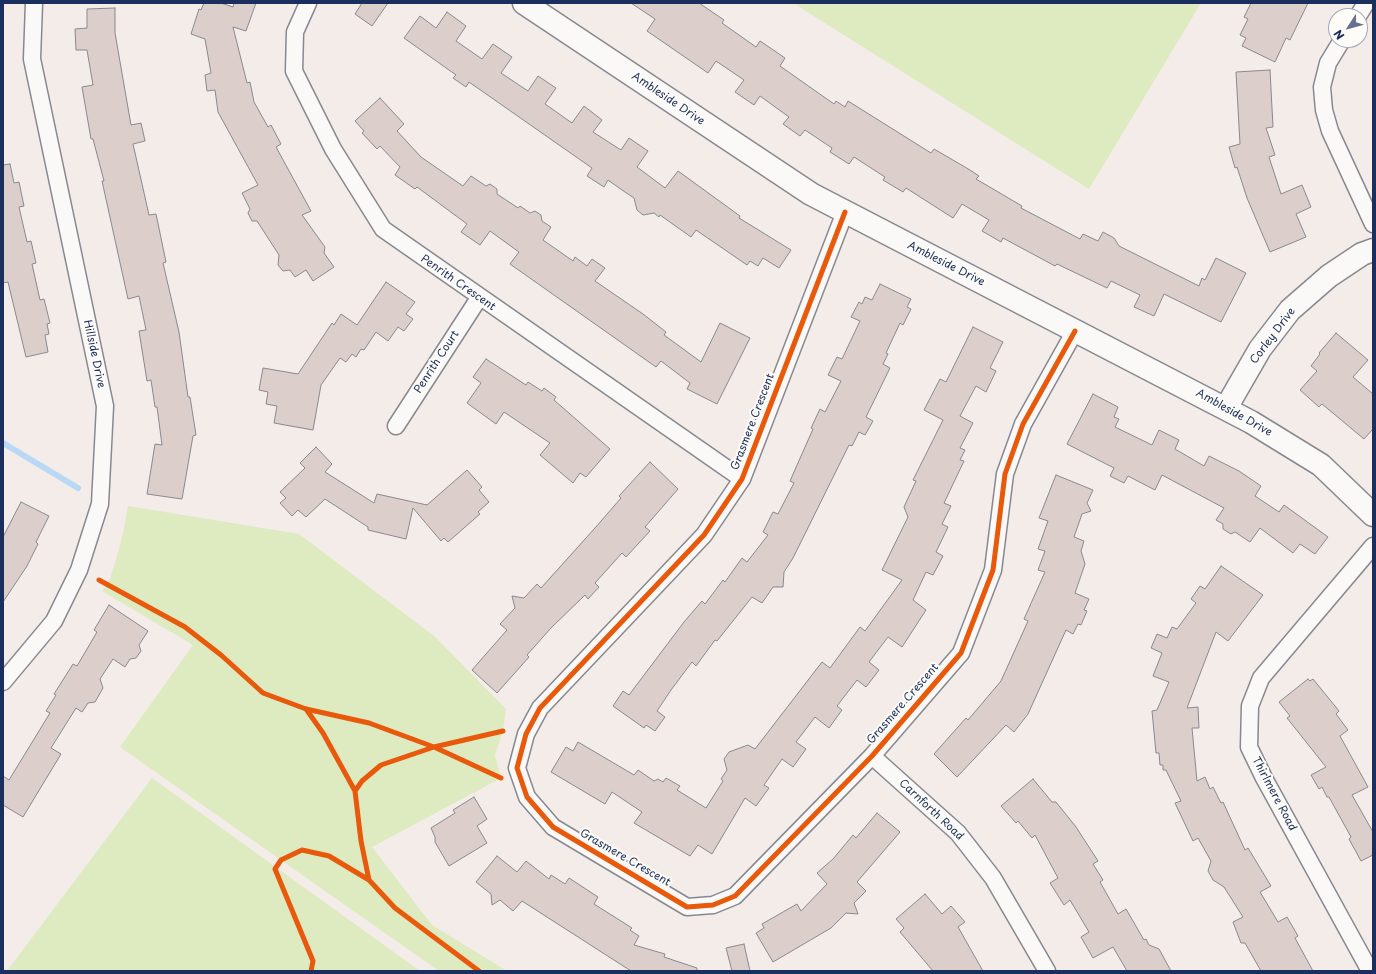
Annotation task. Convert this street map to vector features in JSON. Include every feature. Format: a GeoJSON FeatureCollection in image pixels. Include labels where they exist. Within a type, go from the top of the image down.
{"type":"FeatureCollection","features":[{"type":"Feature","properties":{"kind":"street","name":"Hillside Drive"},"geometry":{"type":"LineString","coordinates":[[3,682],[54,620],[79,570],[100,504],[105,406],[32,59],[34,3]]}},
{"type":"Feature","properties":{"kind":"street","name":"Penrith Crescent"},"geometry":{"type":"LineString","coordinates":[[308,3],[295,32],[294,71],[333,149],[383,229],[479,298],[742,479]]}},
{"type":"Feature","properties":{"kind":"street","name":"Ambleside Drive"},"geometry":{"type":"LineString","coordinates":[[524,3],[811,194],[1226,408],[1321,465],[1373,515]]}},
{"type":"Feature","properties":{"kind":"street"},"geometry":{"type":"LineString","coordinates":[[1337,48],[1328,63],[1322,88],[1324,110],[1330,131],[1373,224]]}},
{"type":"Feature","properties":{"kind":"street","name":"Grasmere Crescent"},"geometry":{"type":"LineString","coordinates":[[845,212],[742,479],[704,535],[540,708],[526,734],[517,768],[527,797],[552,828],[687,907],[713,905],[735,896],[872,756],[961,652],[993,570],[1005,474],[1023,424],[1075,331]]}},
{"type":"Feature","properties":{"kind":"street","name":"Corley Drive"},"geometry":{"type":"LineString","coordinates":[[1226,408],[1260,349],[1290,310],[1329,276],[1362,254],[1373,250]]}},
{"type":"Feature","properties":{"kind":"street","name":"Penrith Court"},"geometry":{"type":"LineString","coordinates":[[396,426],[479,298]]}},
{"type":"Feature","properties":{"kind":"street","name":"Thirlmere Road"},"geometry":{"type":"LineString","coordinates":[[1370,971],[1264,778],[1249,746],[1250,706],[1261,678],[1373,546]]}},
{"type":"Feature","properties":{"kind":"street","name":"Carnforth Road"},"geometry":{"type":"LineString","coordinates":[[872,756],[958,833],[993,878],[1048,971]]}},
{"type":"Feature","properties":{"kind":"green space"},"geometry":{"type":"Polygon","coordinates":[[[793,3],[1201,3],[1089,189],[793,3]]]}},
{"type":"Feature","properties":{"kind":"green space"},"geometry":{"type":"Polygon","coordinates":[[[128,506],[299,534],[434,636],[506,709],[503,731],[495,755],[501,778],[372,847],[432,925],[507,971],[439,971],[120,747],[193,645],[102,591],[110,579],[124,529],[128,506]]]}},
{"type":"Feature","properties":{"kind":"green space"},"geometry":{"type":"Polygon","coordinates":[[[152,778],[420,971],[7,971],[152,778]]]}},
{"type":"Feature","properties":{"kind":"building"},"geometry":{"type":"Polygon","coordinates":[[[204,3],[221,3],[233,7],[234,3],[256,3],[246,31],[233,27],[247,83],[250,82],[254,102],[268,127],[271,125],[281,144],[276,147],[311,211],[302,215],[325,247],[324,253],[334,267],[313,281],[306,270],[295,277],[290,270],[283,271],[278,265],[279,255],[257,221],[252,221],[248,213],[250,209],[242,193],[258,185],[218,112],[215,90],[207,91],[205,75],[211,73],[205,39],[191,34],[199,9],[201,10],[204,3]]]}},
{"type":"Feature","properties":{"kind":"building"},"geometry":{"type":"Polygon","coordinates":[[[362,3],[388,3],[372,26],[355,14],[362,3]]]}},
{"type":"Feature","properties":{"kind":"building"},"geometry":{"type":"Polygon","coordinates":[[[631,3],[699,3],[724,20],[722,23],[756,47],[760,41],[785,58],[780,66],[834,104],[836,101],[845,107],[848,101],[931,153],[934,149],[970,170],[979,176],[976,179],[1022,206],[1021,208],[1080,239],[1083,234],[1098,241],[1103,232],[1114,238],[1119,246],[1199,286],[1202,278],[1205,280],[1216,258],[1246,273],[1221,322],[1164,294],[1154,316],[1134,307],[1140,295],[1111,281],[1107,288],[1057,264],[1055,266],[1003,238],[1001,242],[982,231],[989,220],[962,204],[953,218],[906,188],[903,192],[883,180],[885,177],[854,157],[849,164],[830,152],[832,148],[805,130],[800,136],[783,124],[789,117],[760,96],[754,105],[735,92],[744,80],[716,61],[708,73],[647,31],[655,19],[631,3]]]}},
{"type":"Feature","properties":{"kind":"building"},"geometry":{"type":"Polygon","coordinates":[[[1251,3],[1308,3],[1290,40],[1286,38],[1275,62],[1242,46],[1246,38],[1240,35],[1248,19],[1244,17],[1251,3]]]}},
{"type":"Feature","properties":{"kind":"building"},"geometry":{"type":"Polygon","coordinates":[[[115,8],[115,33],[131,125],[141,123],[145,141],[133,144],[149,215],[156,214],[166,262],[163,263],[179,332],[188,397],[190,397],[196,435],[193,436],[182,499],[147,494],[155,444],[162,445],[157,407],[155,407],[151,380],[147,381],[139,331],[146,330],[139,296],[128,299],[102,181],[104,181],[93,139],[91,139],[82,87],[93,85],[87,50],[76,50],[75,29],[87,28],[87,9],[115,8]]]}},
{"type":"Feature","properties":{"kind":"building"},"geometry":{"type":"Polygon","coordinates":[[[447,12],[466,26],[456,41],[482,59],[493,44],[512,57],[501,73],[528,91],[538,76],[556,88],[545,104],[572,123],[584,106],[602,120],[593,132],[621,150],[629,138],[648,151],[637,167],[665,188],[678,171],[740,216],[739,218],[791,250],[779,268],[763,258],[758,266],[750,261],[747,265],[696,230],[691,237],[660,215],[659,217],[654,213],[643,215],[637,210],[634,198],[608,180],[604,187],[587,176],[592,168],[469,82],[466,87],[453,78],[456,75],[404,38],[420,16],[436,28],[447,12]]]}},
{"type":"Feature","properties":{"kind":"building"},"geometry":{"type":"Polygon","coordinates":[[[1270,70],[1273,127],[1266,128],[1275,155],[1269,157],[1281,194],[1302,185],[1311,207],[1296,214],[1306,237],[1270,252],[1247,198],[1237,167],[1235,168],[1229,147],[1240,144],[1236,72],[1270,70]]]}},
{"type":"Feature","properties":{"kind":"building"},"geometry":{"type":"Polygon","coordinates":[[[380,98],[404,124],[397,131],[421,157],[463,186],[471,176],[486,186],[490,184],[497,189],[497,194],[518,208],[520,206],[530,213],[535,211],[541,215],[542,221],[551,227],[543,240],[573,261],[575,257],[587,266],[592,259],[605,268],[595,281],[643,314],[666,332],[664,335],[701,362],[720,323],[750,338],[717,404],[687,389],[690,383],[661,361],[656,367],[510,264],[519,252],[490,231],[480,245],[461,232],[467,224],[417,187],[415,189],[395,175],[400,167],[380,146],[377,149],[362,133],[364,131],[355,121],[380,98]]]}},
{"type":"Feature","properties":{"kind":"building"},"geometry":{"type":"Polygon","coordinates":[[[10,164],[14,183],[19,182],[24,206],[19,207],[27,242],[31,241],[36,263],[32,264],[40,300],[44,299],[50,323],[47,324],[49,334],[45,335],[48,352],[26,357],[8,282],[3,283],[3,165],[10,164]]]}},
{"type":"Feature","properties":{"kind":"building"},"geometry":{"type":"Polygon","coordinates":[[[386,282],[415,302],[406,314],[413,319],[404,331],[398,327],[388,341],[376,332],[364,350],[361,349],[356,357],[352,354],[346,362],[340,358],[321,385],[313,430],[274,423],[277,406],[266,404],[268,392],[259,390],[263,368],[298,374],[332,323],[334,325],[341,314],[357,325],[386,282]]]}},
{"type":"Feature","properties":{"kind":"building"},"geometry":{"type":"Polygon","coordinates":[[[880,284],[911,299],[907,307],[911,309],[903,325],[900,323],[886,353],[888,354],[883,364],[890,368],[866,417],[873,421],[865,435],[859,432],[852,446],[849,445],[793,558],[784,572],[783,587],[773,587],[762,603],[752,597],[717,641],[715,640],[696,666],[692,662],[671,690],[657,711],[665,717],[655,731],[646,725],[644,728],[613,706],[623,691],[629,695],[684,622],[702,601],[705,604],[723,580],[725,582],[742,558],[747,562],[768,535],[763,532],[773,512],[778,514],[794,483],[790,481],[813,429],[811,428],[820,409],[825,412],[841,381],[828,375],[837,357],[842,359],[860,321],[851,317],[859,302],[862,304],[865,297],[872,300],[880,284]]]}},
{"type":"Feature","properties":{"kind":"building"},"geometry":{"type":"Polygon","coordinates":[[[973,327],[1003,342],[990,368],[996,371],[986,392],[976,386],[960,416],[973,423],[960,448],[965,450],[960,460],[964,461],[944,503],[951,506],[942,524],[948,527],[936,552],[943,556],[933,575],[926,572],[913,600],[926,610],[902,647],[888,637],[869,662],[879,670],[866,687],[857,680],[837,706],[842,710],[829,728],[815,717],[796,742],[806,749],[793,767],[782,759],[764,785],[769,788],[756,806],[745,798],[712,854],[698,845],[690,856],[634,823],[642,812],[612,792],[605,804],[551,772],[566,747],[573,751],[578,742],[634,775],[638,770],[654,781],[658,779],[663,782],[666,778],[680,786],[677,790],[706,808],[723,781],[721,779],[727,770],[724,759],[729,752],[748,745],[755,749],[822,662],[830,668],[860,627],[865,631],[902,580],[882,570],[908,517],[904,507],[916,481],[913,480],[943,420],[924,410],[940,379],[946,382],[973,327]]]}},
{"type":"Feature","properties":{"kind":"building"},"geometry":{"type":"Polygon","coordinates":[[[1336,333],[1368,360],[1353,377],[1373,394],[1373,429],[1364,439],[1322,404],[1319,407],[1300,390],[1317,371],[1311,366],[1320,354],[1319,353],[1336,333]]]}},
{"type":"Feature","properties":{"kind":"building"},"geometry":{"type":"Polygon","coordinates":[[[486,359],[526,385],[528,382],[542,391],[544,388],[556,397],[554,400],[610,449],[586,477],[580,473],[573,483],[540,455],[550,443],[504,412],[496,424],[467,403],[481,383],[473,377],[486,359]]]}},
{"type":"Feature","properties":{"kind":"building"},"geometry":{"type":"Polygon","coordinates":[[[1093,394],[1118,407],[1114,417],[1119,419],[1115,427],[1152,445],[1159,430],[1179,440],[1175,449],[1204,466],[1209,456],[1239,471],[1261,486],[1255,496],[1279,512],[1284,505],[1328,537],[1315,554],[1300,544],[1293,553],[1260,528],[1250,542],[1235,532],[1231,534],[1223,529],[1223,524],[1216,520],[1224,508],[1162,475],[1155,490],[1128,476],[1124,483],[1110,476],[1114,468],[1067,444],[1093,394]]]}},
{"type":"Feature","properties":{"kind":"building"},"geometry":{"type":"Polygon","coordinates":[[[316,447],[332,464],[325,472],[374,503],[377,494],[427,505],[467,470],[482,487],[479,490],[489,502],[478,512],[480,514],[448,542],[444,538],[441,541],[413,508],[406,539],[368,530],[368,527],[325,499],[306,517],[298,510],[292,516],[280,503],[286,498],[280,492],[305,468],[300,463],[316,447]]]}},
{"type":"Feature","properties":{"kind":"building"},"geometry":{"type":"Polygon","coordinates":[[[650,462],[678,489],[645,527],[650,531],[626,557],[622,553],[595,583],[599,587],[588,599],[585,595],[551,628],[527,655],[529,657],[497,693],[472,670],[507,630],[500,624],[515,608],[512,596],[524,598],[537,584],[541,588],[621,498],[619,496],[650,462]]]}},
{"type":"Feature","properties":{"kind":"building"},"geometry":{"type":"Polygon","coordinates":[[[1056,475],[1093,490],[1087,503],[1091,511],[1082,514],[1074,537],[1084,541],[1081,551],[1085,564],[1075,593],[1089,599],[1084,610],[1087,611],[1081,625],[1078,624],[1073,634],[1066,630],[1028,714],[1014,732],[1006,725],[957,777],[934,754],[966,718],[968,720],[1001,681],[1028,621],[1024,619],[1045,572],[1038,570],[1045,551],[1038,549],[1048,521],[1039,518],[1056,475]]]}},
{"type":"Feature","properties":{"kind":"building"},"geometry":{"type":"Polygon","coordinates":[[[21,502],[49,516],[36,542],[38,544],[27,566],[3,602],[3,537],[21,502]]]}},
{"type":"Feature","properties":{"kind":"building"},"geometry":{"type":"Polygon","coordinates":[[[1221,566],[1263,595],[1228,641],[1216,632],[1187,708],[1198,707],[1199,728],[1192,728],[1197,781],[1205,777],[1210,789],[1213,787],[1221,803],[1223,802],[1245,850],[1248,848],[1271,886],[1260,892],[1278,922],[1287,917],[1298,936],[1295,938],[1313,971],[1261,971],[1245,943],[1241,943],[1233,922],[1243,917],[1224,887],[1213,880],[1208,871],[1211,861],[1198,838],[1193,841],[1175,803],[1181,801],[1166,770],[1163,770],[1163,765],[1160,765],[1159,753],[1156,753],[1152,711],[1157,710],[1169,682],[1153,676],[1162,653],[1151,648],[1157,634],[1167,638],[1172,627],[1177,629],[1196,603],[1191,599],[1200,586],[1205,589],[1221,566]]]}},
{"type":"Feature","properties":{"kind":"building"},"geometry":{"type":"Polygon","coordinates":[[[109,605],[148,631],[139,645],[141,651],[136,658],[130,659],[125,667],[113,659],[100,679],[103,688],[95,702],[88,703],[82,712],[76,708],[51,748],[61,754],[23,817],[3,805],[3,776],[9,780],[50,713],[46,711],[56,695],[54,694],[73,664],[77,666],[97,632],[94,630],[109,605]]]}},
{"type":"Feature","properties":{"kind":"building"},"geometry":{"type":"Polygon","coordinates":[[[1308,679],[1310,681],[1313,679],[1339,711],[1336,714],[1348,730],[1340,736],[1368,787],[1352,795],[1373,832],[1373,855],[1361,861],[1349,839],[1351,837],[1329,797],[1327,797],[1322,787],[1319,789],[1311,775],[1326,767],[1287,718],[1290,716],[1279,702],[1308,679]]]}},
{"type":"Feature","properties":{"kind":"building"},"geometry":{"type":"Polygon","coordinates":[[[1033,779],[1052,802],[1056,802],[1076,827],[1098,861],[1093,864],[1103,880],[1100,882],[1118,914],[1126,909],[1144,940],[1146,939],[1149,945],[1159,949],[1171,971],[1127,971],[1113,947],[1093,958],[1081,937],[1089,932],[1070,900],[1064,905],[1050,883],[1058,878],[1035,835],[1032,838],[1018,821],[1016,823],[1001,806],[1033,779]]]}},
{"type":"Feature","properties":{"kind":"building"},"geometry":{"type":"Polygon","coordinates":[[[474,797],[487,819],[477,826],[487,843],[449,866],[435,842],[435,837],[431,828],[455,813],[453,810],[474,797]]]}},
{"type":"Feature","properties":{"kind":"building"},"geometry":{"type":"Polygon","coordinates":[[[877,813],[900,832],[857,882],[866,891],[854,903],[858,914],[846,913],[831,928],[773,962],[756,933],[764,928],[762,924],[797,904],[801,911],[827,884],[817,873],[833,859],[853,835],[856,838],[877,813]]]}},
{"type":"Feature","properties":{"kind":"building"},"geometry":{"type":"Polygon","coordinates":[[[497,856],[517,872],[526,861],[549,879],[551,875],[565,884],[569,878],[598,897],[594,904],[632,928],[630,930],[639,936],[634,945],[665,954],[664,957],[697,968],[697,971],[631,971],[522,901],[513,911],[500,900],[492,905],[491,894],[476,882],[497,856]]]}},
{"type":"Feature","properties":{"kind":"building"},"geometry":{"type":"Polygon","coordinates":[[[925,894],[942,914],[951,906],[965,922],[958,927],[983,971],[933,971],[900,932],[904,928],[896,919],[925,894]]]}},
{"type":"Feature","properties":{"kind":"building"},"geometry":{"type":"Polygon","coordinates":[[[744,944],[750,971],[732,971],[726,948],[744,944]]]}},
{"type":"Feature","properties":{"kind":"waterway"},"geometry":{"type":"LineString","coordinates":[[3,443],[78,488]]}},
{"type":"Feature","properties":{"kind":"cycle path"},"geometry":{"type":"LineString","coordinates":[[845,212],[742,479],[704,535],[540,708],[526,734],[517,768],[527,797],[553,827],[687,907],[713,905],[735,896],[872,756],[961,653],[993,570],[1005,474],[1023,424],[1075,331]]}},
{"type":"Feature","properties":{"kind":"cycle path"},"geometry":{"type":"LineString","coordinates":[[99,580],[185,627],[221,655],[263,693],[306,709],[369,723],[434,747],[503,731]]}},
{"type":"Feature","properties":{"kind":"cycle path"},"geometry":{"type":"LineString","coordinates":[[306,709],[323,733],[355,791]]}},
{"type":"Feature","properties":{"kind":"cycle path"},"geometry":{"type":"LineString","coordinates":[[479,971],[395,908],[369,880],[361,841],[355,791],[362,781],[381,765],[434,747],[501,778]]}},
{"type":"Feature","properties":{"kind":"cycle path"},"geometry":{"type":"LineString","coordinates":[[311,971],[313,961],[275,869],[281,860],[302,850],[329,856],[369,880]]}}]}
